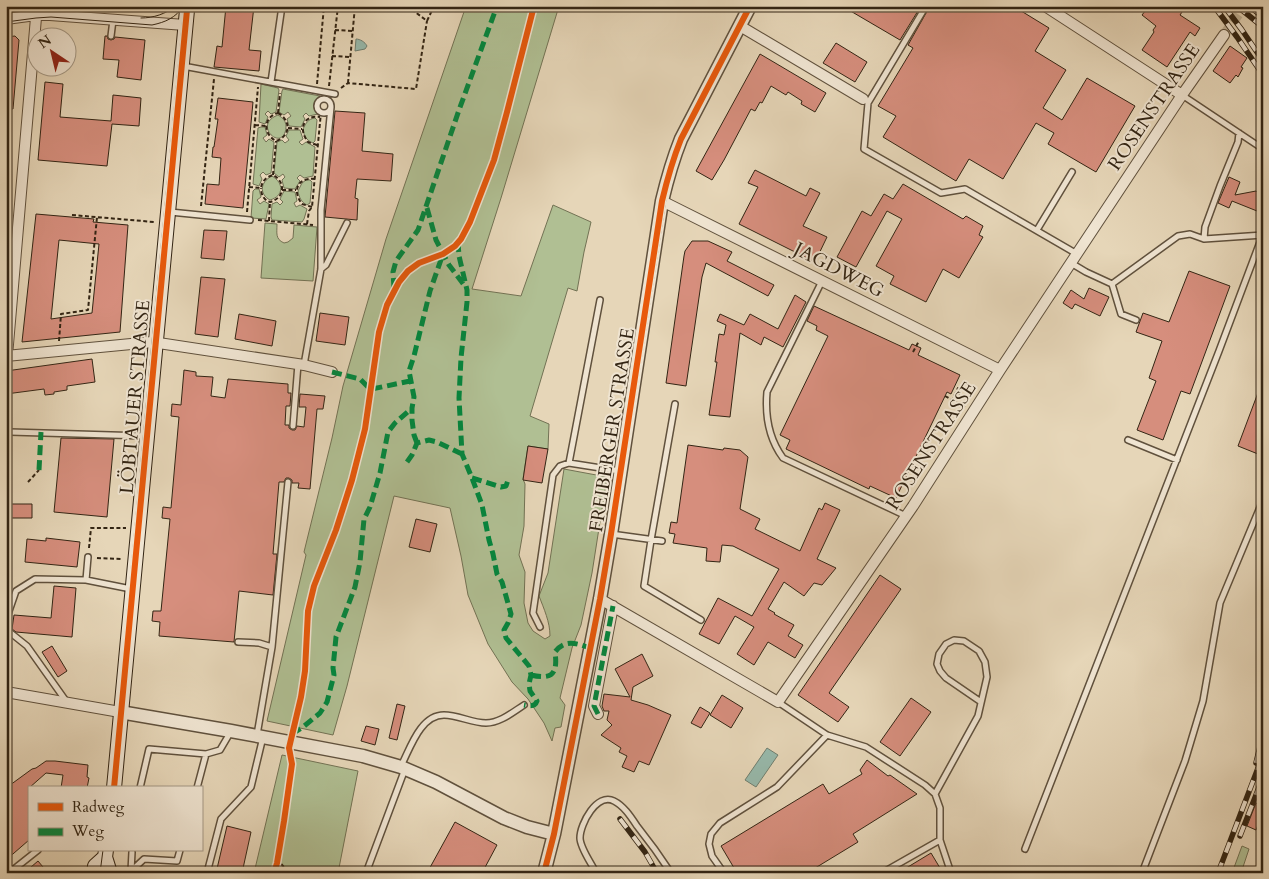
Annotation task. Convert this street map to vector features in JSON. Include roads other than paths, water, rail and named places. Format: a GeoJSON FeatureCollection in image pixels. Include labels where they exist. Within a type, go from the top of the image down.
{"type":"FeatureCollection","features":[{"type":"Feature","properties":{"kind":"main road","name":"LÖBTAUER STRASSE"},"geometry":{"type":"LineString","coordinates":[[114,786],[154,343],[187,7]]}},
{"type":"Feature","properties":{"kind":"main road"},"geometry":{"type":"LineString","coordinates":[[94,873],[95,866],[105,854]]}},
{"type":"Feature","properties":{"kind":"main road"},"geometry":{"type":"LineString","coordinates":[[105,854],[110,873]]}},
{"type":"Feature","properties":{"kind":"street","name":"FREIBERGER STRASSE"},"geometry":{"type":"LineString","coordinates":[[544,873],[554,834],[612,534],[662,201],[670,169],[681,139],[750,6]]}},
{"type":"Feature","properties":{"kind":"street"},"geometry":{"type":"LineString","coordinates":[[1045,6],[1182,95]]}},
{"type":"Feature","properties":{"kind":"street"},"geometry":{"type":"LineString","coordinates":[[6,20],[37,11],[64,16],[185,25]]}},
{"type":"Feature","properties":{"kind":"street"},"geometry":{"type":"LineString","coordinates":[[37,11],[6,356],[154,343],[301,365],[332,372]]}},
{"type":"Feature","properties":{"kind":"street"},"geometry":{"type":"LineString","coordinates":[[740,26],[865,101]]}},
{"type":"Feature","properties":{"kind":"street","name":"ROSENSTRASSE"},"geometry":{"type":"LineString","coordinates":[[778,702],[906,517],[1000,370],[1182,95],[1224,35]]}},
{"type":"Feature","properties":{"kind":"street","name":"JAGDWEG"},"geometry":{"type":"LineString","coordinates":[[662,201],[1000,370]]}},
{"type":"Feature","properties":{"kind":"street"},"geometry":{"type":"LineString","coordinates":[[600,599],[778,702]]}},
{"type":"Feature","properties":{"kind":"street"},"geometry":{"type":"LineString","coordinates":[[598,714],[594,706],[613,606]]}},
{"type":"Feature","properties":{"kind":"street"},"geometry":{"type":"LineString","coordinates":[[6,692],[260,736],[363,756],[403,768],[436,782],[504,818],[527,827],[554,834]]}},
{"type":"Feature","properties":{"kind":"lane"},"geometry":{"type":"LineString","coordinates":[[271,82],[282,6]]}},
{"type":"Feature","properties":{"kind":"lane"},"geometry":{"type":"LineString","coordinates":[[926,6],[865,101],[864,149],[941,193],[965,189],[1037,230],[1074,259],[1086,272],[1112,284],[1121,314],[1136,320]]}},
{"type":"Feature","properties":{"kind":"lane"},"geometry":{"type":"LineString","coordinates":[[111,36],[114,20]]}},
{"type":"Feature","properties":{"kind":"lane"},"geometry":{"type":"LineString","coordinates":[[181,66],[335,94]]}},
{"type":"Feature","properties":{"kind":"lane"},"geometry":{"type":"LineString","coordinates":[[326,100],[327,93]]}},
{"type":"Feature","properties":{"kind":"lane"},"geometry":{"type":"LineString","coordinates":[[1182,95],[1263,149]]}},
{"type":"Feature","properties":{"kind":"lane"},"geometry":{"type":"LineString","coordinates":[[326,100],[321,100],[318,103],[317,108],[321,115],[328,112],[331,107]]}},
{"type":"Feature","properties":{"kind":"lane"},"geometry":{"type":"LineString","coordinates":[[293,426],[301,365],[321,269],[321,210],[331,107],[326,100]]}},
{"type":"Feature","properties":{"kind":"lane"},"geometry":{"type":"LineString","coordinates":[[1204,239],[1205,227],[1240,133]]}},
{"type":"Feature","properties":{"kind":"lane"},"geometry":{"type":"LineString","coordinates":[[1037,230],[1072,172]]}},
{"type":"Feature","properties":{"kind":"lane"},"geometry":{"type":"LineString","coordinates":[[167,217],[200,215],[248,219]]}},
{"type":"Feature","properties":{"kind":"lane"},"geometry":{"type":"LineString","coordinates":[[321,269],[326,265],[347,223]]}},
{"type":"Feature","properties":{"kind":"lane"},"geometry":{"type":"LineString","coordinates":[[1025,849],[1263,235],[1204,239],[1190,234],[1178,236],[1112,284]]}},
{"type":"Feature","properties":{"kind":"lane"},"geometry":{"type":"LineString","coordinates":[[822,281],[767,392],[766,405],[772,438],[783,458],[906,517]]}},
{"type":"Feature","properties":{"kind":"lane"},"geometry":{"type":"LineString","coordinates":[[569,462],[600,300]]}},
{"type":"Feature","properties":{"kind":"lane"},"geometry":{"type":"LineString","coordinates":[[675,404],[644,586],[701,620]]}},
{"type":"Feature","properties":{"kind":"lane"},"geometry":{"type":"LineString","coordinates":[[10,432],[146,436]]}},
{"type":"Feature","properties":{"kind":"lane"},"geometry":{"type":"LineString","coordinates":[[1128,440],[1177,460]]}},
{"type":"Feature","properties":{"kind":"lane"},"geometry":{"type":"LineString","coordinates":[[540,627],[533,613],[554,475],[560,466],[569,462],[621,472]]}},
{"type":"Feature","properties":{"kind":"lane"},"geometry":{"type":"LineString","coordinates":[[207,873],[221,819],[251,787],[272,647],[288,482]]}},
{"type":"Feature","properties":{"kind":"lane"},"geometry":{"type":"LineString","coordinates":[[1142,873],[1185,761],[1203,701],[1220,603],[1263,500]]}},
{"type":"Feature","properties":{"kind":"lane"},"geometry":{"type":"LineString","coordinates":[[612,534],[662,541]]}},
{"type":"Feature","properties":{"kind":"lane"},"geometry":{"type":"LineString","coordinates":[[86,580],[88,557]]}},
{"type":"Feature","properties":{"kind":"lane"},"geometry":{"type":"LineString","coordinates":[[68,704],[27,646],[7,630],[7,617],[16,592],[35,579],[86,580],[132,589]]}},
{"type":"Feature","properties":{"kind":"lane"},"geometry":{"type":"LineString","coordinates":[[935,794],[978,716],[987,676],[985,662],[979,651],[964,642],[954,640],[946,644],[939,654],[937,664],[940,671],[946,678],[981,702]]}},
{"type":"Feature","properties":{"kind":"lane"},"geometry":{"type":"LineString","coordinates":[[238,642],[259,643],[272,647]]}},
{"type":"Feature","properties":{"kind":"lane"},"geometry":{"type":"LineString","coordinates":[[778,702],[828,735],[866,748],[925,784],[935,794],[940,808],[940,840],[951,873]]}},
{"type":"Feature","properties":{"kind":"lane"},"geometry":{"type":"LineString","coordinates":[[366,873],[403,768],[420,728],[429,720],[442,715],[486,723],[500,720],[524,705]]}},
{"type":"Feature","properties":{"kind":"lane"},"geometry":{"type":"LineString","coordinates":[[140,786],[149,749],[206,754],[220,750],[231,731]]}},
{"type":"Feature","properties":{"kind":"lane"},"geometry":{"type":"LineString","coordinates":[[724,873],[712,856],[709,844],[711,834],[720,823],[777,787],[828,735]]}},
{"type":"Feature","properties":{"kind":"lane"},"geometry":{"type":"LineString","coordinates":[[198,786],[206,754]]}},
{"type":"Feature","properties":{"kind":"lane"},"geometry":{"type":"LineString","coordinates":[[596,873],[582,847],[580,839],[581,830],[591,809],[605,799],[612,800],[626,811],[671,873]]}},
{"type":"Feature","properties":{"kind":"lane"},"geometry":{"type":"LineString","coordinates":[[882,873],[940,840]]}},
{"type":"Feature","properties":{"kind":"lane"},"geometry":{"type":"LineString","coordinates":[[10,873],[36,852]]}},
{"type":"Feature","properties":{"kind":"lane"},"geometry":{"type":"LineString","coordinates":[[130,872],[132,852]]}},
{"type":"Feature","properties":{"kind":"lane"},"geometry":{"type":"LineString","coordinates":[[130,872],[144,856],[177,861],[179,852]]}},
{"type":"Feature","properties":{"kind":"tunnel"},"geometry":{"type":"LineString","coordinates":[[1224,35],[1244,6]]}},
{"type":"Feature","properties":{"kind":"tram line"},"geometry":{"type":"LineString","coordinates":[[141,18],[159,15],[176,6]]}},
{"type":"Feature","properties":{"kind":"tram line"},"geometry":{"type":"LineString","coordinates":[[6,22],[51,17],[152,25],[170,19],[184,6]]}},
{"type":"Feature","properties":{"kind":"tram line"},"geometry":{"type":"LineString","coordinates":[[111,786],[184,6]]}},
{"type":"Feature","properties":{"kind":"tram line"},"geometry":{"type":"LineString","coordinates":[[547,873],[603,600],[668,186],[683,139],[753,6]]}},
{"type":"Feature","properties":{"kind":"tram line"},"geometry":{"type":"LineString","coordinates":[[100,873],[103,852]]}},
{"type":"Feature","properties":{"kind":"railway"},"geometry":{"type":"LineString","coordinates":[[1214,6],[1263,75]]}},
{"type":"Feature","properties":{"kind":"railway"},"geometry":{"type":"LineString","coordinates":[[1224,6],[1263,61]]}},
{"type":"Feature","properties":{"kind":"railway"},"geometry":{"type":"LineString","coordinates":[[1237,6],[1263,27]]}},
{"type":"Feature","properties":{"kind":"railway"},"geometry":{"type":"LineString","coordinates":[[1249,6],[1263,17]]}},
{"type":"Feature","properties":{"kind":"railway"},"geometry":{"type":"LineString","coordinates":[[1256,763],[1263,734]]}},
{"type":"Feature","properties":{"kind":"railway"},"geometry":{"type":"LineString","coordinates":[[1218,873],[1263,755]]}},
{"type":"Feature","properties":{"kind":"railway"},"geometry":{"type":"LineString","coordinates":[[1240,836],[1263,777]]}},
{"type":"Feature","properties":{"kind":"railway"},"geometry":{"type":"LineString","coordinates":[[620,819],[645,852],[657,873]]}}]}
